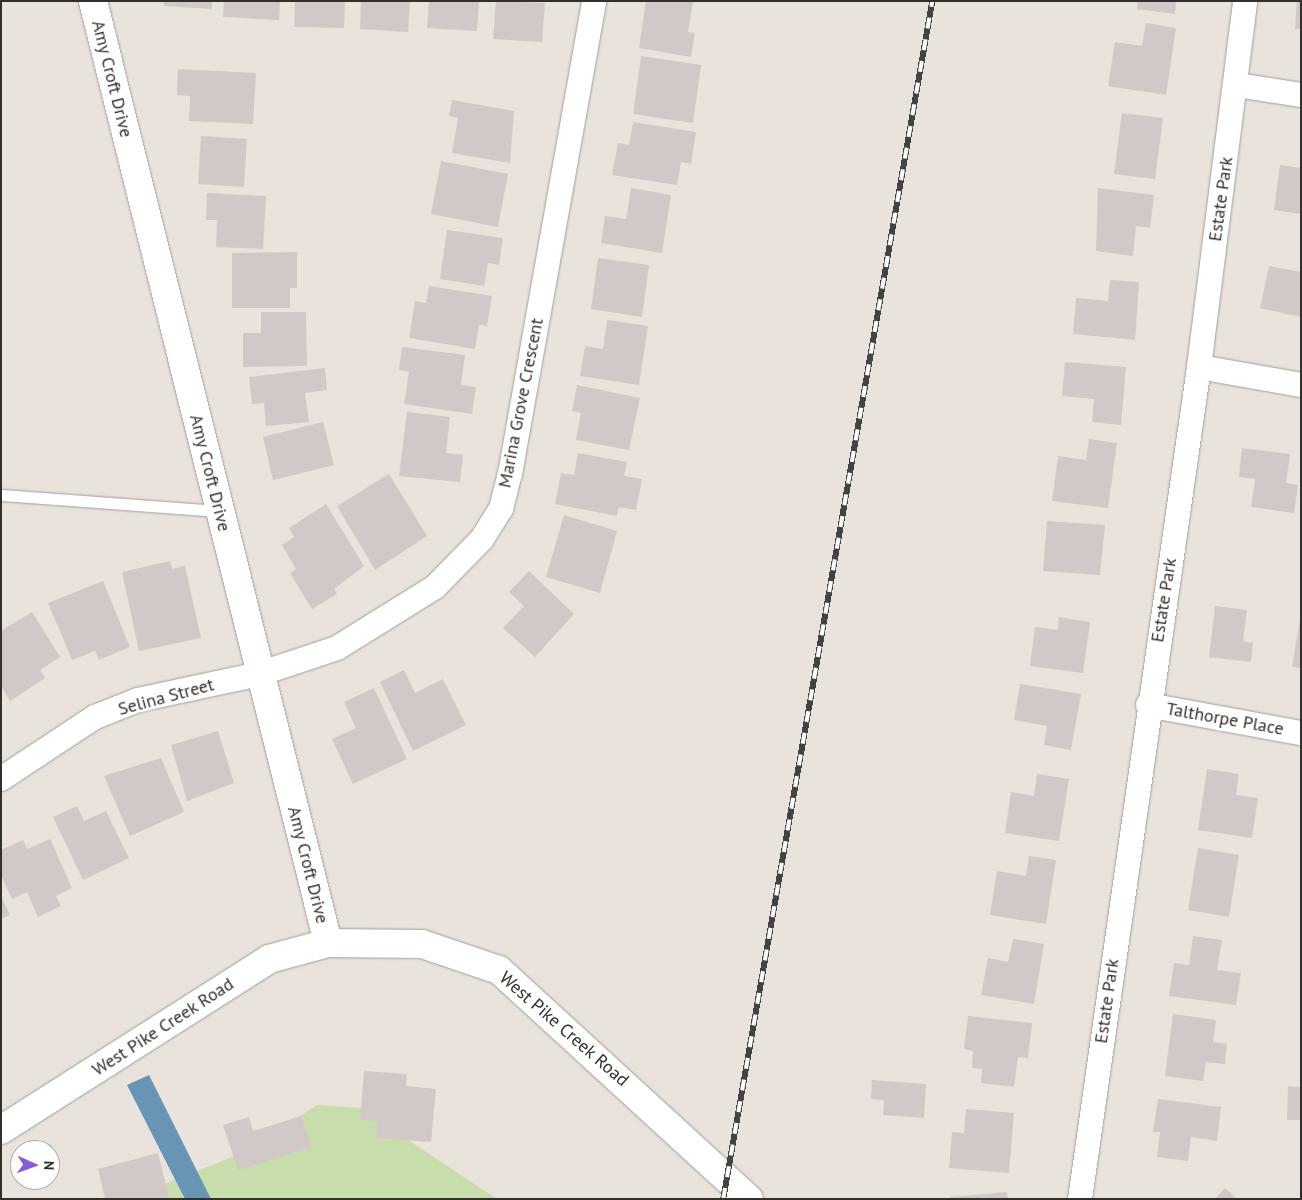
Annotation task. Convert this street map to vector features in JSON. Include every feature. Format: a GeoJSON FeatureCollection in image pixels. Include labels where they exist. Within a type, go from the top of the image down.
{"type":"FeatureCollection","features":[{"type":"Feature","properties":{"kind":"street","name":"Amy Croft Drive"},"geometry":{"type":"LineString","coordinates":[[93,1],[328,944]]}},
{"type":"Feature","properties":{"kind":"street","name":"Marina Grove Crescent"},"geometry":{"type":"LineString","coordinates":[[260,674],[337,648],[435,587],[463,564],[501,509],[594,1]]}},
{"type":"Feature","properties":{"kind":"street","name":"Estate Park"},"geometry":{"type":"LineString","coordinates":[[1080,1199],[1148,705],[1199,367],[1237,85],[1245,1]]}},
{"type":"Feature","properties":{"kind":"street"},"geometry":{"type":"LineString","coordinates":[[1237,85],[1301,95]]}},
{"type":"Feature","properties":{"kind":"street"},"geometry":{"type":"LineString","coordinates":[[1199,367],[1301,385]]}},
{"type":"Feature","properties":{"kind":"street","name":"Selina Street"},"geometry":{"type":"LineString","coordinates":[[1,778],[95,717],[138,700],[260,674]]}},
{"type":"Feature","properties":{"kind":"street","name":"Talthorpe Place"},"geometry":{"type":"LineString","coordinates":[[1148,705],[1301,733]]}},
{"type":"Feature","properties":{"kind":"street","name":"West Pike Creek Road"},"geometry":{"type":"LineString","coordinates":[[1,1130],[269,959],[328,944],[422,944],[499,970],[750,1199]]}},
{"type":"Feature","properties":{"kind":"lane"},"geometry":{"type":"LineString","coordinates":[[1,495],[220,511]]}},
{"type":"Feature","properties":{"kind":"green space"},"geometry":{"type":"Polygon","coordinates":[[[317,1105],[360,1108],[497,1199],[126,1199],[248,1151],[317,1105]]]}},
{"type":"Feature","properties":{"kind":"water"},"geometry":{"type":"Polygon","coordinates":[[[149,1075],[211,1199],[185,1199],[127,1085],[149,1075]]]}},
{"type":"Feature","properties":{"kind":"building"},"geometry":{"type":"Polygon","coordinates":[[[164,1],[212,1],[212,9],[164,6],[164,1]]]}},
{"type":"Feature","properties":{"kind":"building"},"geometry":{"type":"Polygon","coordinates":[[[224,1],[280,1],[279,20],[223,17],[224,1]]]}},
{"type":"Feature","properties":{"kind":"building"},"geometry":{"type":"Polygon","coordinates":[[[295,1],[345,1],[344,28],[294,27],[295,1]]]}},
{"type":"Feature","properties":{"kind":"building"},"geometry":{"type":"Polygon","coordinates":[[[361,1],[410,1],[408,32],[360,29],[361,1]]]}},
{"type":"Feature","properties":{"kind":"building"},"geometry":{"type":"Polygon","coordinates":[[[429,1],[479,1],[477,31],[427,28],[429,1]]]}},
{"type":"Feature","properties":{"kind":"building"},"geometry":{"type":"Polygon","coordinates":[[[496,1],[545,3],[542,42],[493,39],[496,1]]]}},
{"type":"Feature","properties":{"kind":"building"},"geometry":{"type":"Polygon","coordinates":[[[646,1],[693,1],[688,32],[695,33],[691,57],[639,48],[646,1]]]}},
{"type":"Feature","properties":{"kind":"building"},"geometry":{"type":"Polygon","coordinates":[[[1138,1],[1176,1],[1175,14],[1137,9],[1138,1]]]}},
{"type":"Feature","properties":{"kind":"building"},"geometry":{"type":"Polygon","coordinates":[[[1297,1],[1301,1],[1301,29],[1295,29],[1297,1]]]}},
{"type":"Feature","properties":{"kind":"building"},"geometry":{"type":"Polygon","coordinates":[[[1146,23],[1176,28],[1166,95],[1108,86],[1115,42],[1142,46],[1146,23]]]}},
{"type":"Feature","properties":{"kind":"building"},"geometry":{"type":"Polygon","coordinates":[[[641,56],[701,65],[693,123],[633,114],[641,56]]]}},
{"type":"Feature","properties":{"kind":"building"},"geometry":{"type":"Polygon","coordinates":[[[178,69],[256,73],[253,124],[189,121],[190,96],[177,95],[178,69]]]}},
{"type":"Feature","properties":{"kind":"building"},"geometry":{"type":"Polygon","coordinates":[[[452,100],[514,111],[510,163],[452,153],[458,118],[449,116],[452,100]]]}},
{"type":"Feature","properties":{"kind":"building"},"geometry":{"type":"Polygon","coordinates":[[[1122,113],[1163,118],[1155,179],[1114,174],[1122,113]]]}},
{"type":"Feature","properties":{"kind":"building"},"geometry":{"type":"Polygon","coordinates":[[[633,122],[696,132],[691,164],[681,162],[677,185],[612,175],[618,143],[629,145],[633,122]]]}},
{"type":"Feature","properties":{"kind":"building"},"geometry":{"type":"Polygon","coordinates":[[[201,136],[247,139],[244,187],[198,184],[201,136]]]}},
{"type":"Feature","properties":{"kind":"building"},"geometry":{"type":"Polygon","coordinates":[[[441,161],[508,174],[498,227],[431,214],[441,161]]]}},
{"type":"Feature","properties":{"kind":"building"},"geometry":{"type":"Polygon","coordinates":[[[1280,165],[1301,168],[1301,214],[1274,210],[1280,165]]]}},
{"type":"Feature","properties":{"kind":"building"},"geometry":{"type":"Polygon","coordinates":[[[631,188],[671,195],[662,253],[601,243],[605,216],[626,219],[631,188]]]}},
{"type":"Feature","properties":{"kind":"building"},"geometry":{"type":"Polygon","coordinates":[[[1098,188],[1154,195],[1150,228],[1136,226],[1133,256],[1096,251],[1098,188]]]}},
{"type":"Feature","properties":{"kind":"building"},"geometry":{"type":"Polygon","coordinates":[[[207,193],[266,196],[263,249],[216,247],[217,220],[206,220],[207,193]]]}},
{"type":"Feature","properties":{"kind":"building"},"geometry":{"type":"Polygon","coordinates":[[[447,230],[503,238],[499,265],[488,263],[484,286],[440,279],[447,230]]]}},
{"type":"Feature","properties":{"kind":"building"},"geometry":{"type":"Polygon","coordinates":[[[297,252],[297,288],[290,288],[290,308],[232,308],[232,253],[297,252]]]}},
{"type":"Feature","properties":{"kind":"building"},"geometry":{"type":"Polygon","coordinates":[[[598,258],[649,265],[642,317],[591,309],[598,258]]]}},
{"type":"Feature","properties":{"kind":"building"},"geometry":{"type":"Polygon","coordinates":[[[1269,266],[1301,272],[1301,317],[1260,308],[1269,266]]]}},
{"type":"Feature","properties":{"kind":"building"},"geometry":{"type":"Polygon","coordinates":[[[1110,280],[1139,282],[1135,340],[1073,334],[1076,298],[1108,301],[1110,280]]]}},
{"type":"Feature","properties":{"kind":"building"},"geometry":{"type":"Polygon","coordinates":[[[429,286],[492,296],[487,326],[479,325],[475,349],[409,338],[415,301],[426,303],[429,286]]]}},
{"type":"Feature","properties":{"kind":"building"},"geometry":{"type":"Polygon","coordinates":[[[261,312],[306,312],[307,366],[243,367],[243,333],[261,333],[261,312]]]}},
{"type":"Feature","properties":{"kind":"building"},"geometry":{"type":"Polygon","coordinates":[[[607,320],[648,326],[639,385],[580,376],[585,346],[603,349],[607,320]]]}},
{"type":"Feature","properties":{"kind":"building"},"geometry":{"type":"Polygon","coordinates":[[[402,347],[465,355],[461,385],[476,387],[472,414],[404,404],[409,372],[399,370],[402,347]]]}},
{"type":"Feature","properties":{"kind":"building"},"geometry":{"type":"Polygon","coordinates":[[[1065,362],[1126,367],[1121,425],[1092,422],[1094,399],[1062,396],[1065,362]]]}},
{"type":"Feature","properties":{"kind":"building"},"geometry":{"type":"Polygon","coordinates":[[[325,368],[327,390],[305,393],[309,422],[266,426],[264,403],[252,404],[249,377],[325,368]]]}},
{"type":"Feature","properties":{"kind":"building"},"geometry":{"type":"Polygon","coordinates":[[[577,385],[640,398],[629,450],[576,440],[581,413],[572,411],[577,385]]]}},
{"type":"Feature","properties":{"kind":"building"},"geometry":{"type":"Polygon","coordinates":[[[407,412],[450,417],[446,453],[463,455],[460,482],[399,476],[407,412]]]}},
{"type":"Feature","properties":{"kind":"building"},"geometry":{"type":"Polygon","coordinates":[[[323,422],[334,465],[273,480],[263,437],[323,422]]]}},
{"type":"Feature","properties":{"kind":"building"},"geometry":{"type":"Polygon","coordinates":[[[1089,439],[1117,443],[1108,508],[1052,501],[1058,456],[1086,460],[1089,439]]]}},
{"type":"Feature","properties":{"kind":"building"},"geometry":{"type":"Polygon","coordinates":[[[1242,448],[1290,454],[1286,483],[1298,485],[1294,513],[1251,507],[1255,479],[1239,477],[1242,448]]]}},
{"type":"Feature","properties":{"kind":"building"},"geometry":{"type":"Polygon","coordinates":[[[578,453],[627,462],[624,476],[642,479],[636,510],[619,507],[617,516],[555,504],[561,473],[574,475],[578,453]]]}},
{"type":"Feature","properties":{"kind":"building"},"geometry":{"type":"Polygon","coordinates":[[[389,474],[427,536],[375,570],[337,506],[389,474]]]}},
{"type":"Feature","properties":{"kind":"building"},"geometry":{"type":"Polygon","coordinates":[[[326,504],[364,566],[334,589],[337,594],[312,609],[290,573],[296,569],[282,545],[294,537],[289,528],[326,504]]]}},
{"type":"Feature","properties":{"kind":"building"},"geometry":{"type":"Polygon","coordinates":[[[564,515],[617,531],[600,593],[546,577],[564,515]]]}},
{"type":"Feature","properties":{"kind":"building"},"geometry":{"type":"Polygon","coordinates":[[[1047,521],[1105,525],[1100,575],[1043,571],[1047,521]]]}},
{"type":"Feature","properties":{"kind":"building"},"geometry":{"type":"Polygon","coordinates":[[[170,561],[172,569],[185,566],[201,638],[139,651],[122,572],[170,561]]]}},
{"type":"Feature","properties":{"kind":"building"},"geometry":{"type":"Polygon","coordinates":[[[529,571],[574,614],[535,657],[503,628],[524,606],[509,592],[529,571]]]}},
{"type":"Feature","properties":{"kind":"building"},"geometry":{"type":"Polygon","coordinates":[[[103,581],[130,647],[99,660],[95,651],[72,660],[48,603],[103,581]]]}},
{"type":"Feature","properties":{"kind":"building"},"geometry":{"type":"Polygon","coordinates":[[[1215,606],[1247,610],[1243,641],[1253,643],[1251,662],[1209,657],[1215,606]]]}},
{"type":"Feature","properties":{"kind":"building"},"geometry":{"type":"Polygon","coordinates":[[[32,612],[60,657],[40,670],[45,678],[10,701],[1,686],[1,631],[32,612]]]}},
{"type":"Feature","properties":{"kind":"building"},"geometry":{"type":"Polygon","coordinates":[[[1301,613],[1301,668],[1292,667],[1301,613]]]}},
{"type":"Feature","properties":{"kind":"building"},"geometry":{"type":"Polygon","coordinates":[[[1059,617],[1090,622],[1083,673],[1030,666],[1035,627],[1058,630],[1059,617]]]}},
{"type":"Feature","properties":{"kind":"building"},"geometry":{"type":"Polygon","coordinates":[[[404,670],[415,693],[443,679],[466,725],[413,751],[380,682],[404,670]]]}},
{"type":"Feature","properties":{"kind":"building"},"geometry":{"type":"Polygon","coordinates":[[[1020,684],[1081,694],[1071,750],[1044,745],[1047,726],[1014,720],[1020,684]]]}},
{"type":"Feature","properties":{"kind":"building"},"geometry":{"type":"Polygon","coordinates":[[[374,688],[407,759],[353,784],[332,739],[356,728],[344,702],[374,688]]]}},
{"type":"Feature","properties":{"kind":"building"},"geometry":{"type":"Polygon","coordinates":[[[218,731],[234,783],[187,801],[171,745],[218,731]]]}},
{"type":"Feature","properties":{"kind":"building"},"geometry":{"type":"Polygon","coordinates":[[[161,758],[184,812],[130,836],[104,776],[161,758]]]}},
{"type":"Feature","properties":{"kind":"building"},"geometry":{"type":"Polygon","coordinates":[[[1207,769],[1239,774],[1236,795],[1258,798],[1252,838],[1198,830],[1207,769]]]}},
{"type":"Feature","properties":{"kind":"building"},"geometry":{"type":"Polygon","coordinates":[[[1037,774],[1069,779],[1059,841],[1005,833],[1011,792],[1034,796],[1037,774]]]}},
{"type":"Feature","properties":{"kind":"building"},"geometry":{"type":"Polygon","coordinates":[[[77,806],[84,821],[106,811],[129,858],[83,880],[53,817],[77,806]]]}},
{"type":"Feature","properties":{"kind":"building"},"geometry":{"type":"Polygon","coordinates":[[[50,839],[72,888],[56,896],[61,906],[38,917],[27,892],[12,899],[1,875],[1,850],[23,840],[27,849],[50,839]]]}},
{"type":"Feature","properties":{"kind":"building"},"geometry":{"type":"Polygon","coordinates":[[[1198,848],[1239,855],[1229,917],[1188,910],[1198,848]]]}},
{"type":"Feature","properties":{"kind":"building"},"geometry":{"type":"Polygon","coordinates":[[[1029,856],[1056,860],[1046,924],[990,915],[997,871],[1026,876],[1029,856]]]}},
{"type":"Feature","properties":{"kind":"building"},"geometry":{"type":"Polygon","coordinates":[[[1,896],[10,915],[1,919],[1,896]]]}},
{"type":"Feature","properties":{"kind":"building"},"geometry":{"type":"Polygon","coordinates":[[[1193,936],[1222,940],[1217,970],[1241,973],[1236,1005],[1169,996],[1174,963],[1189,965],[1193,936]]]}},
{"type":"Feature","properties":{"kind":"building"},"geometry":{"type":"Polygon","coordinates":[[[1013,939],[1044,944],[1034,1004],[981,995],[988,958],[1008,962],[1013,939]]]}},
{"type":"Feature","properties":{"kind":"building"},"geometry":{"type":"Polygon","coordinates":[[[1173,1014],[1216,1020],[1213,1042],[1227,1044],[1225,1064],[1206,1062],[1203,1081],[1165,1076],[1173,1014]]]}},
{"type":"Feature","properties":{"kind":"building"},"geometry":{"type":"Polygon","coordinates":[[[968,1016],[1032,1023],[1028,1058],[1018,1057],[1014,1087],[981,1083],[982,1069],[972,1068],[973,1051],[964,1049],[968,1016]]]}},
{"type":"Feature","properties":{"kind":"building"},"geometry":{"type":"Polygon","coordinates":[[[364,1071],[407,1074],[406,1086],[436,1089],[431,1142],[376,1138],[377,1121],[360,1120],[364,1071]]]}},
{"type":"Feature","properties":{"kind":"building"},"geometry":{"type":"Polygon","coordinates":[[[872,1080],[926,1084],[924,1118],[883,1115],[884,1100],[871,1099],[872,1080]]]}},
{"type":"Feature","properties":{"kind":"building"},"geometry":{"type":"Polygon","coordinates":[[[1288,1086],[1301,1087],[1301,1120],[1287,1120],[1288,1086]]]}},
{"type":"Feature","properties":{"kind":"building"},"geometry":{"type":"Polygon","coordinates":[[[1158,1099],[1221,1107],[1217,1141],[1191,1137],[1188,1161],[1157,1157],[1160,1132],[1153,1132],[1158,1099]]]}},
{"type":"Feature","properties":{"kind":"building"},"geometry":{"type":"Polygon","coordinates":[[[966,1109],[1014,1113],[1009,1173],[949,1168],[952,1132],[964,1133],[966,1109]]]}},
{"type":"Feature","properties":{"kind":"building"},"geometry":{"type":"Polygon","coordinates":[[[301,1116],[311,1147],[238,1170],[223,1125],[249,1117],[253,1131],[301,1116]]]}},
{"type":"Feature","properties":{"kind":"building"},"geometry":{"type":"Polygon","coordinates":[[[158,1153],[169,1198],[105,1199],[98,1169],[158,1153]]]}},
{"type":"Feature","properties":{"kind":"building"},"geometry":{"type":"Polygon","coordinates":[[[1225,1188],[1237,1199],[1215,1199],[1225,1188]]]}},
{"type":"Feature","properties":{"kind":"building"},"geometry":{"type":"Polygon","coordinates":[[[1007,1192],[1008,1199],[950,1199],[950,1197],[1007,1192]]]}},
{"type":"Feature","properties":{"kind":"railway"},"geometry":{"type":"LineString","coordinates":[[723,1199],[932,1]]}}]}
